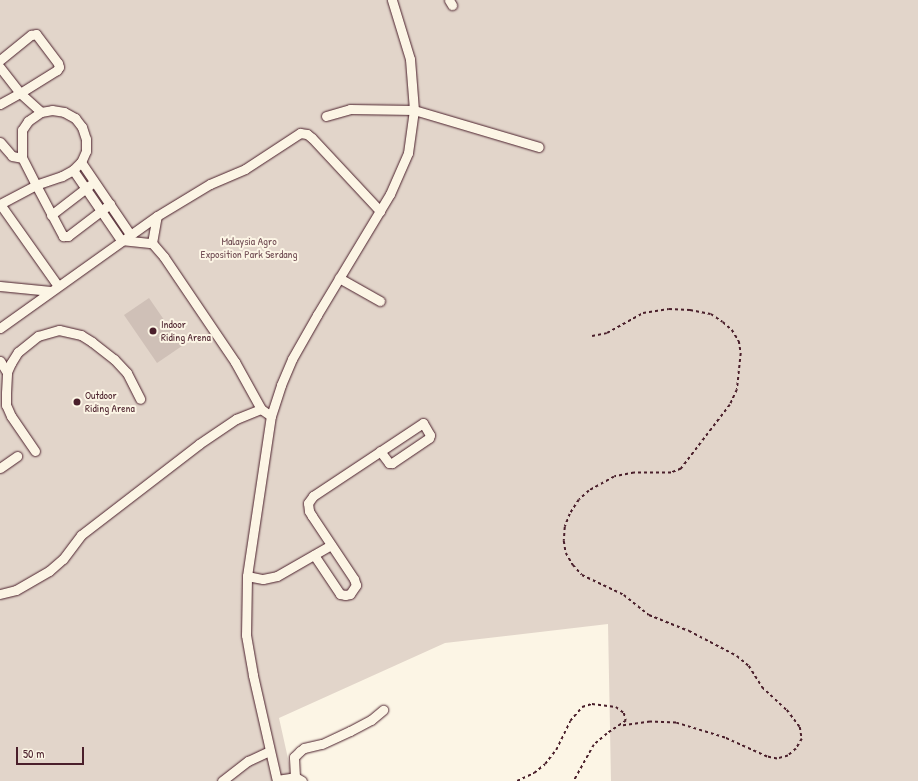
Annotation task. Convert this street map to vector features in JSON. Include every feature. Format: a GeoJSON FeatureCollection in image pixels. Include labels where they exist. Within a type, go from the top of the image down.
{"type":"FeatureCollection","features":[{"type":"Feature","properties":{"kind":"street"},"geometry":{"type":"LineString","coordinates":[[383,710],[371,720],[350,731],[322,744],[304,748],[294,757],[298,779],[277,780],[269,751],[246,635],[247,576],[271,416],[292,359],[390,194],[408,153],[414,110],[410,59],[392,0]]}},
{"type":"Feature","properties":{"kind":"street"},"geometry":{"type":"LineString","coordinates":[[0,60],[31,35],[36,34],[58,63],[59,67],[57,70],[0,104]]}},
{"type":"Feature","properties":{"kind":"street"},"geometry":{"type":"LineString","coordinates":[[0,67],[20,93],[41,112]]}},
{"type":"Feature","properties":{"kind":"street"},"geometry":{"type":"LineString","coordinates":[[54,288],[0,204],[36,185],[62,176],[73,170],[81,162],[86,151],[86,139],[82,127],[74,118],[64,112],[52,110],[41,112],[28,121],[22,130],[22,158],[36,185],[60,233],[63,236],[68,236],[110,204]]}},
{"type":"Feature","properties":{"kind":"street"},"geometry":{"type":"LineString","coordinates":[[326,116],[350,110],[414,110],[539,147]]}},
{"type":"Feature","properties":{"kind":"street"},"geometry":{"type":"LineString","coordinates":[[0,328],[121,240],[157,216],[210,184],[245,169],[300,133],[307,134],[312,138],[380,211]]}},
{"type":"Feature","properties":{"kind":"street"},"geometry":{"type":"LineString","coordinates":[[0,142],[12,156],[22,158]]}},
{"type":"Feature","properties":{"kind":"street"},"geometry":{"type":"LineString","coordinates":[[81,162],[130,234]]}},
{"type":"Feature","properties":{"kind":"street"},"geometry":{"type":"LineString","coordinates":[[73,170],[121,240]]}},
{"type":"Feature","properties":{"kind":"street"},"geometry":{"type":"LineString","coordinates":[[51,215],[95,182]]}},
{"type":"Feature","properties":{"kind":"street"},"geometry":{"type":"LineString","coordinates":[[152,243],[157,216]]}},
{"type":"Feature","properties":{"kind":"street"},"geometry":{"type":"LineString","coordinates":[[121,240],[152,243],[164,257],[196,302],[235,362],[261,409],[271,416]]}},
{"type":"Feature","properties":{"kind":"street"},"geometry":{"type":"LineString","coordinates":[[339,278],[380,301]]}},
{"type":"Feature","properties":{"kind":"street"},"geometry":{"type":"LineString","coordinates":[[0,286],[54,288]]}},
{"type":"Feature","properties":{"kind":"street"},"geometry":{"type":"LineString","coordinates":[[35,451],[11,416],[6,405],[8,372],[18,352],[38,336],[59,330],[71,332],[92,342],[114,359],[127,373],[140,399]]}},
{"type":"Feature","properties":{"kind":"street"},"geometry":{"type":"LineString","coordinates":[[0,362],[8,372]]}},
{"type":"Feature","properties":{"kind":"street"},"geometry":{"type":"LineString","coordinates":[[0,594],[16,590],[49,571],[63,559],[81,535],[193,449],[236,419],[261,409]]}},
{"type":"Feature","properties":{"kind":"street"},"geometry":{"type":"LineString","coordinates":[[314,555],[340,594],[350,594],[356,585],[354,579],[309,511],[308,503],[313,496],[380,451],[423,423],[430,437],[392,464],[389,463],[380,451]]}},
{"type":"Feature","properties":{"kind":"street"},"geometry":{"type":"LineString","coordinates":[[0,468],[16,456]]}},
{"type":"Feature","properties":{"kind":"street"},"geometry":{"type":"LineString","coordinates":[[247,576],[263,579],[277,576],[331,544]]}},
{"type":"Feature","properties":{"kind":"street"},"geometry":{"type":"LineString","coordinates":[[225,780],[248,761],[269,751]]}},
{"type":"Feature","properties":{"kind":"path"},"geometry":{"type":"LineString","coordinates":[[592,336],[607,333],[643,314],[670,309],[690,310],[711,314],[732,330],[739,342],[740,353],[738,390],[730,405],[681,469],[671,473],[634,474],[614,477],[588,491],[579,500],[570,514],[565,526],[564,541],[566,553],[573,565],[582,575],[624,595],[649,615],[689,631],[737,656],[749,666],[762,688],[787,710],[800,727],[802,739],[796,749],[788,756],[777,759],[767,757],[724,738],[676,723],[650,722],[621,726]]}},
{"type":"Feature","properties":{"kind":"path"},"geometry":{"type":"LineString","coordinates":[[517,781],[534,773],[545,764],[556,750],[570,721],[582,708],[592,704],[616,707],[624,713],[626,721],[621,726],[606,734],[594,746],[574,781]]}},
{"type":"Feature","properties":{"kind":"green space","name":"Malaysia Agro Exposition Park Serdang"},"geometry":{"type":"Polygon","coordinates":[[[0,0],[918,0],[918,781],[611,781],[608,624],[445,643],[279,718],[293,781],[0,781],[0,0]]]}},
{"type":"Feature","properties":{"kind":"building","name":"Indoor Riding Arena"},"geometry":{"type":"Polygon","coordinates":[[[149,298],[182,346],[157,363],[124,315],[149,298]]]}},
{"type":"Feature","properties":{"kind":"place","name":"Indoor Riding Arena"},"geometry":{"type":"Point","coordinates":[153,331]}},
{"type":"Feature","properties":{"kind":"place","name":"Outdoor Riding Arena"},"geometry":{"type":"Point","coordinates":[77,402]}}]}
